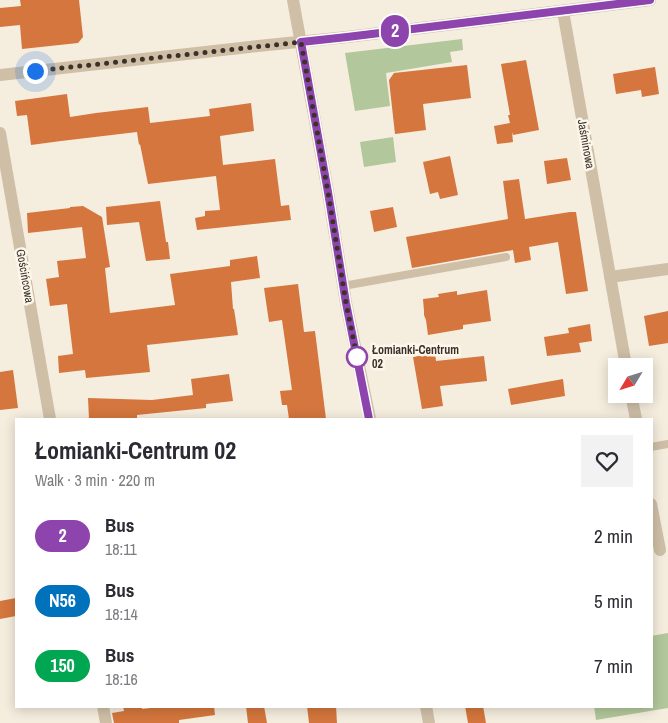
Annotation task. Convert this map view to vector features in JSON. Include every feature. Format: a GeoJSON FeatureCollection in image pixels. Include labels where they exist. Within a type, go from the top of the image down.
{"type":"FeatureCollection","features":[{"type":"Feature","properties":{"kind":"street"},"geometry":{"type":"LineString","coordinates":[[293,0],[343,286],[370,418]]}},
{"type":"Feature","properties":{"kind":"street"},"geometry":{"type":"LineString","coordinates":[[0,75],[347,37],[650,0]]}},
{"type":"Feature","properties":{"kind":"street","name":"Jaśminowa"},"geometry":{"type":"LineString","coordinates":[[562,11],[625,358]]}},
{"type":"Feature","properties":{"kind":"street","name":"Gościńcowa"},"geometry":{"type":"LineString","coordinates":[[0,132],[50,418]]}},
{"type":"Feature","properties":{"kind":"street"},"geometry":{"type":"LineString","coordinates":[[610,277],[668,269]]}},
{"type":"Feature","properties":{"kind":"street"},"geometry":{"type":"LineString","coordinates":[[633,403],[636,418]]}},
{"type":"Feature","properties":{"kind":"street"},"geometry":{"type":"LineString","coordinates":[[653,514],[660,550]]}},
{"type":"Feature","properties":{"kind":"street"},"geometry":{"type":"LineString","coordinates":[[103,708],[106,723]]}},
{"type":"Feature","properties":{"kind":"street"},"geometry":{"type":"LineString","coordinates":[[426,708],[429,723]]}},
{"type":"Feature","properties":{"kind":"lane"},"geometry":{"type":"LineString","coordinates":[[343,286],[506,257]]}},
{"type":"Feature","properties":{"kind":"lane"},"geometry":{"type":"LineString","coordinates":[[653,447],[668,444]]}},
{"type":"Feature","properties":{"kind":"green space"},"geometry":{"type":"Polygon","coordinates":[[[462,39],[463,50],[450,52],[452,62],[386,73],[390,106],[355,111],[345,53],[462,39]]]}},
{"type":"Feature","properties":{"kind":"green space"},"geometry":{"type":"Polygon","coordinates":[[[393,137],[396,162],[364,167],[360,142],[393,137]]]}},
{"type":"Feature","properties":{"kind":"green space"},"geometry":{"type":"Polygon","coordinates":[[[668,633],[668,708],[596,720],[594,708],[653,708],[653,636],[668,633]]]}},
{"type":"Feature","properties":{"kind":"building"},"geometry":{"type":"Polygon","coordinates":[[[20,0],[79,0],[83,37],[78,43],[22,49],[20,25],[0,27],[0,8],[21,6],[20,0]]]}},
{"type":"Feature","properties":{"kind":"building"},"geometry":{"type":"Polygon","coordinates":[[[526,60],[539,130],[513,135],[512,132],[513,142],[497,144],[494,126],[510,123],[501,64],[526,60]]]}},
{"type":"Feature","properties":{"kind":"building"},"geometry":{"type":"Polygon","coordinates":[[[467,65],[471,98],[423,104],[426,130],[395,134],[389,80],[394,73],[467,65]]]}},
{"type":"Feature","properties":{"kind":"building"},"geometry":{"type":"Polygon","coordinates":[[[655,67],[659,94],[642,97],[641,90],[616,94],[613,74],[655,67]]]}},
{"type":"Feature","properties":{"kind":"building"},"geometry":{"type":"Polygon","coordinates":[[[67,94],[70,117],[148,107],[150,123],[210,116],[209,109],[251,103],[254,131],[220,136],[223,165],[275,159],[281,206],[289,205],[291,220],[197,230],[195,218],[205,216],[205,211],[220,210],[216,176],[148,184],[137,132],[31,145],[27,115],[17,116],[15,101],[67,94]]]}},
{"type":"Feature","properties":{"kind":"building"},"geometry":{"type":"Polygon","coordinates":[[[450,156],[458,195],[440,199],[438,192],[430,194],[423,162],[450,156]]]}},
{"type":"Feature","properties":{"kind":"building"},"geometry":{"type":"Polygon","coordinates":[[[567,158],[571,180],[547,184],[544,161],[567,158]]]}},
{"type":"Feature","properties":{"kind":"building"},"geometry":{"type":"Polygon","coordinates":[[[519,179],[525,219],[576,212],[588,291],[566,294],[558,242],[529,247],[531,260],[515,263],[513,250],[412,268],[406,237],[508,219],[503,181],[519,179]]]}},
{"type":"Feature","properties":{"kind":"building"},"geometry":{"type":"Polygon","coordinates":[[[160,201],[170,259],[146,261],[139,222],[107,225],[106,207],[160,201]]]}},
{"type":"Feature","properties":{"kind":"building"},"geometry":{"type":"Polygon","coordinates":[[[83,206],[102,217],[110,267],[105,268],[110,313],[175,305],[170,274],[230,266],[230,260],[257,256],[260,278],[231,282],[233,309],[238,335],[147,345],[150,372],[86,378],[85,370],[59,373],[58,356],[73,354],[67,304],[50,306],[46,279],[59,277],[57,261],[86,258],[82,227],[28,233],[27,213],[83,206]]]}},
{"type":"Feature","properties":{"kind":"building"},"geometry":{"type":"Polygon","coordinates":[[[393,207],[397,227],[374,232],[370,211],[393,207]]]}},
{"type":"Feature","properties":{"kind":"building"},"geometry":{"type":"Polygon","coordinates":[[[298,284],[304,332],[315,331],[326,418],[289,418],[287,405],[282,405],[280,391],[292,390],[282,320],[269,322],[264,288],[298,284]]]}},
{"type":"Feature","properties":{"kind":"building"},"geometry":{"type":"Polygon","coordinates":[[[487,290],[491,321],[463,325],[463,329],[428,335],[423,299],[439,297],[438,294],[457,291],[457,295],[487,290]]]}},
{"type":"Feature","properties":{"kind":"building"},"geometry":{"type":"Polygon","coordinates":[[[668,311],[668,343],[649,346],[644,316],[668,311]]]}},
{"type":"Feature","properties":{"kind":"building"},"geometry":{"type":"Polygon","coordinates":[[[590,324],[592,341],[579,343],[581,352],[547,356],[544,337],[569,333],[568,328],[590,324]]]}},
{"type":"Feature","properties":{"kind":"building"},"geometry":{"type":"Polygon","coordinates":[[[435,353],[436,361],[484,356],[487,381],[440,386],[443,406],[422,409],[413,357],[435,353]]]}},
{"type":"Feature","properties":{"kind":"building"},"geometry":{"type":"Polygon","coordinates":[[[13,370],[18,408],[0,410],[0,372],[13,370]]]}},
{"type":"Feature","properties":{"kind":"building"},"geometry":{"type":"Polygon","coordinates":[[[229,374],[233,401],[206,404],[206,408],[137,415],[137,418],[89,418],[88,398],[152,400],[193,395],[191,379],[229,374]]]}},
{"type":"Feature","properties":{"kind":"building"},"geometry":{"type":"Polygon","coordinates":[[[563,379],[565,396],[511,405],[508,389],[563,379]]]}},
{"type":"Feature","properties":{"kind":"building"},"geometry":{"type":"Polygon","coordinates":[[[15,598],[15,616],[0,619],[0,601],[15,598]]]}},
{"type":"Feature","properties":{"kind":"building"},"geometry":{"type":"Polygon","coordinates":[[[123,708],[214,708],[215,715],[179,720],[179,723],[114,723],[112,713],[124,711],[123,708]]]}},
{"type":"Feature","properties":{"kind":"building"},"geometry":{"type":"Polygon","coordinates":[[[246,708],[264,708],[267,723],[248,723],[246,708]]]}},
{"type":"Feature","properties":{"kind":"building"},"geometry":{"type":"Polygon","coordinates":[[[307,708],[336,708],[337,723],[309,723],[307,708]]]}},
{"type":"Feature","properties":{"kind":"building"},"geometry":{"type":"Polygon","coordinates":[[[465,708],[483,708],[486,723],[468,723],[465,708]]]}},
{"type":"Feature","properties":{"kind":"bus line","name":"2"},"geometry":{"type":"LineString","coordinates":[[369,418],[346,303],[301,42],[650,0]]}},
{"type":"Feature","properties":{"kind":"place","name":"Łomianki-Centrum 02"},"geometry":{"type":"Point","coordinates":[357,357]}},
{"type":"Feature","properties":{"kind":"route"},"geometry":{"type":"LineString","coordinates":[[35,71],[301,42],[357,357]]}}]}
